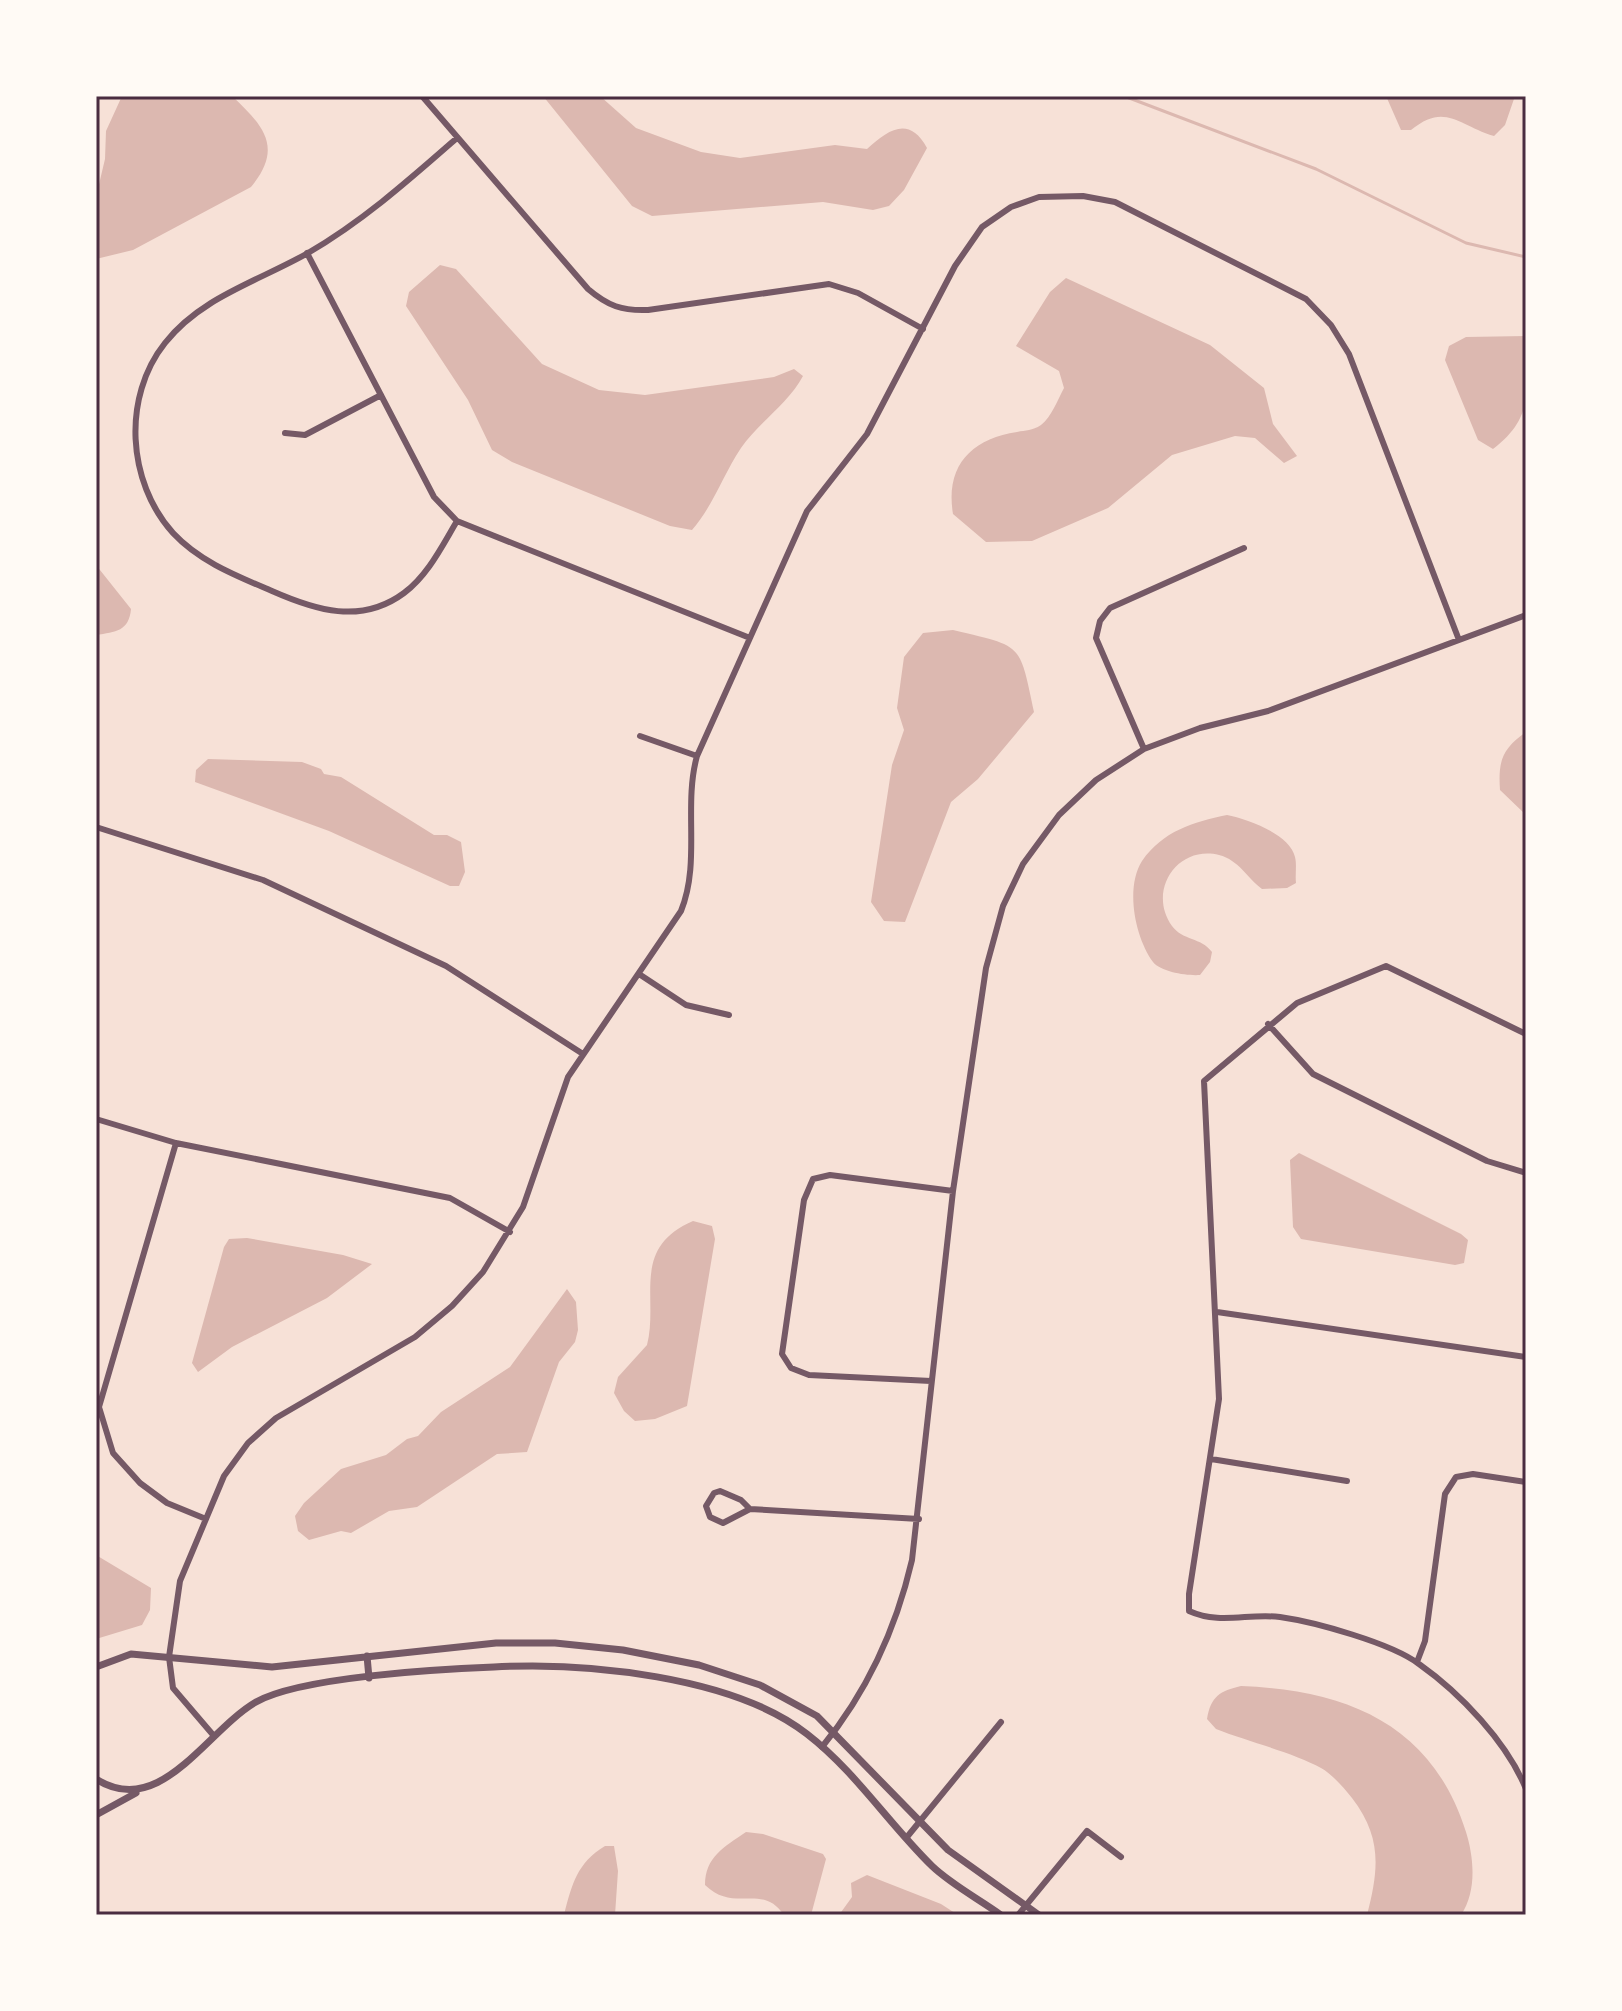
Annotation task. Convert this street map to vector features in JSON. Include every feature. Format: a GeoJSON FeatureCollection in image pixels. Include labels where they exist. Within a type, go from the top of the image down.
{"type":"FeatureCollection","features":[{"type":"Feature","properties":{"kind":"street"},"geometry":{"type":"LineString","coordinates":[[422,96],[588,289],[608,305],[624,311],[648,310],[829,284],[858,293],[923,329]]}},
{"type":"Feature","properties":{"kind":"street"},"geometry":{"type":"LineString","coordinates":[[457,138],[378,207],[307,253],[207,304],[165,342],[143,381],[135,420],[139,472],[153,504],[173,533],[201,557],[227,572],[314,609],[344,614],[373,608],[402,595],[425,573],[457,521]]}},
{"type":"Feature","properties":{"kind":"street"},"geometry":{"type":"LineString","coordinates":[[214,1736],[173,1688],[169,1657],[177,1589],[224,1476],[256,1435],[287,1410],[396,1349],[434,1322],[476,1280],[510,1232],[531,1188],[565,1085],[678,917],[686,897],[691,785],[697,756],[807,511],[867,434],[955,266],[982,227],[1011,207],[1039,197],[1083,196],[1115,202],[1306,299],[1331,325],[1349,354],[1459,640]]}},
{"type":"Feature","properties":{"kind":"street"},"geometry":{"type":"LineString","coordinates":[[307,253],[434,497],[457,521],[750,638]]}},
{"type":"Feature","properties":{"kind":"street"},"geometry":{"type":"LineString","coordinates":[[285,433],[305,435],[381,395]]}},
{"type":"Feature","properties":{"kind":"street"},"geometry":{"type":"LineString","coordinates":[[1144,749],[1096,638],[1100,621],[1110,608],[1244,548]]}},
{"type":"Feature","properties":{"kind":"street"},"geometry":{"type":"LineString","coordinates":[[822,1747],[886,1647],[902,1604],[919,1519],[953,1191],[986,968],[1003,906],[1023,864],[1059,815],[1096,780],[1144,749],[1200,728],[1268,711],[1526,615]]}},
{"type":"Feature","properties":{"kind":"street"},"geometry":{"type":"LineString","coordinates":[[640,736],[697,756]]}},
{"type":"Feature","properties":{"kind":"street"},"geometry":{"type":"LineString","coordinates":[[96,827],[263,880],[446,966],[583,1054]]}},
{"type":"Feature","properties":{"kind":"street"},"geometry":{"type":"LineString","coordinates":[[1526,1034],[1386,966],[1297,1003],[1268,1024],[1204,1081],[1219,1399],[1189,1611],[1209,1620],[1276,1617],[1320,1625],[1417,1662],[1471,1711],[1526,1789]]}},
{"type":"Feature","properties":{"kind":"street"},"geometry":{"type":"LineString","coordinates":[[639,974],[686,1005],[729,1015]]}},
{"type":"Feature","properties":{"kind":"street"},"geometry":{"type":"LineString","coordinates":[[1268,1024],[1313,1074],[1487,1161],[1526,1173]]}},
{"type":"Feature","properties":{"kind":"street"},"geometry":{"type":"LineString","coordinates":[[96,1119],[176,1143],[450,1198],[510,1232]]}},
{"type":"Feature","properties":{"kind":"street"},"geometry":{"type":"LineString","coordinates":[[176,1143],[99,1407],[113,1453],[140,1483],[167,1503],[206,1519]]}},
{"type":"Feature","properties":{"kind":"street"},"geometry":{"type":"LineString","coordinates":[[931,1381],[809,1375],[791,1368],[782,1354],[804,1200],[813,1179],[830,1175],[953,1191]]}},
{"type":"Feature","properties":{"kind":"street"},"geometry":{"type":"LineString","coordinates":[[1217,1312],[1526,1357]]}},
{"type":"Feature","properties":{"kind":"street"},"geometry":{"type":"LineString","coordinates":[[1211,1459],[1347,1481]]}},
{"type":"Feature","properties":{"kind":"street"},"geometry":{"type":"LineString","coordinates":[[1417,1662],[1425,1641],[1445,1494],[1456,1477],[1473,1474],[1526,1482]]}},
{"type":"Feature","properties":{"kind":"street"},"geometry":{"type":"LineString","coordinates":[[750,1509],[741,1500],[720,1491],[714,1493],[706,1506],[710,1517],[723,1523],[750,1509],[919,1519]]}},
{"type":"Feature","properties":{"kind":"street"},"geometry":{"type":"LineString","coordinates":[[96,1667],[122,1656],[169,1657],[272,1667],[496,1643],[555,1643],[623,1650],[699,1665],[760,1685],[801,1705],[835,1731],[948,1850],[1039,1915]]}},
{"type":"Feature","properties":{"kind":"street"},"geometry":{"type":"LineString","coordinates":[[367,1656],[369,1678]]}},
{"type":"Feature","properties":{"kind":"street"},"geometry":{"type":"LineString","coordinates":[[96,1815],[117,1800],[147,1789],[167,1777],[246,1709],[269,1696],[369,1678],[494,1667],[579,1666],[631,1673],[752,1704],[787,1721],[822,1747],[933,1867],[1001,1915]]}},
{"type":"Feature","properties":{"kind":"street"},"geometry":{"type":"LineString","coordinates":[[907,1837],[1001,1722]]}},
{"type":"Feature","properties":{"kind":"street"},"geometry":{"type":"LineString","coordinates":[[96,1779],[117,1789],[147,1789]]}},
{"type":"Feature","properties":{"kind":"street"},"geometry":{"type":"LineString","coordinates":[[1018,1915],[1087,1831],[1121,1857]]}},
{"type":"Feature","properties":{"kind":"shaded area"},"geometry":{"type":"Polygon","coordinates":[[[122,96],[232,96],[261,128],[268,149],[261,173],[251,187],[133,250],[96,259],[96,197],[105,159],[106,131],[122,96]]]}},
{"type":"Feature","properties":{"kind":"shaded area"},"geometry":{"type":"Polygon","coordinates":[[[543,96],[600,96],[636,128],[701,152],[740,158],[835,145],[867,149],[898,129],[913,132],[927,148],[904,190],[889,206],[873,210],[823,202],[652,216],[632,206],[543,96]]]}},
{"type":"Feature","properties":{"kind":"shaded area"},"geometry":{"type":"Polygon","coordinates":[[[1386,96],[1515,96],[1505,125],[1494,136],[1443,117],[1423,122],[1411,130],[1401,130],[1386,96]]]}},
{"type":"Feature","properties":{"kind":"shaded area"},"geometry":{"type":"Polygon","coordinates":[[[440,265],[456,269],[542,364],[599,390],[645,395],[774,377],[794,369],[803,376],[790,395],[741,448],[692,530],[670,526],[512,462],[492,450],[468,400],[406,306],[409,292],[440,265]]]}},
{"type":"Feature","properties":{"kind":"shaded area"},"geometry":{"type":"Polygon","coordinates":[[[1066,278],[1210,345],[1264,388],[1273,424],[1297,456],[1284,463],[1255,438],[1235,436],[1172,455],[1108,508],[1032,541],[986,542],[953,514],[953,482],[958,469],[974,448],[1001,436],[1038,427],[1054,408],[1064,388],[1059,371],[1016,346],[1050,292],[1066,278]]]}},
{"type":"Feature","properties":{"kind":"shaded area"},"geometry":{"type":"Polygon","coordinates":[[[1526,336],[1527,385],[1523,412],[1507,437],[1493,449],[1478,440],[1445,360],[1449,346],[1466,337],[1526,336]]]}},
{"type":"Feature","properties":{"kind":"shaded area"},"geometry":{"type":"Polygon","coordinates":[[[96,565],[131,609],[124,626],[96,635],[96,565]]]}},
{"type":"Feature","properties":{"kind":"shaded area"},"geometry":{"type":"Polygon","coordinates":[[[953,630],[993,640],[1014,651],[1025,672],[1034,712],[978,779],[951,802],[905,922],[884,921],[871,902],[892,765],[904,730],[897,708],[904,657],[923,633],[953,630]]]}},
{"type":"Feature","properties":{"kind":"shaded area"},"geometry":{"type":"Polygon","coordinates":[[[1526,732],[1526,815],[1500,790],[1500,780],[1503,756],[1526,732]]]}},
{"type":"Feature","properties":{"kind":"shaded area"},"geometry":{"type":"Polygon","coordinates":[[[208,759],[302,762],[321,769],[324,774],[341,777],[434,835],[447,835],[461,842],[465,872],[459,886],[450,886],[329,831],[195,782],[196,770],[208,759]]]}},
{"type":"Feature","properties":{"kind":"shaded area"},"geometry":{"type":"Polygon","coordinates":[[[1227,815],[1256,824],[1285,841],[1295,857],[1296,883],[1287,888],[1262,889],[1237,865],[1219,855],[1190,857],[1179,864],[1165,886],[1165,912],[1176,931],[1212,952],[1210,962],[1200,975],[1168,971],[1153,962],[1141,939],[1133,898],[1137,872],[1150,851],[1169,835],[1202,821],[1227,815]]]}},
{"type":"Feature","properties":{"kind":"shaded area"},"geometry":{"type":"Polygon","coordinates":[[[1299,1153],[1461,1234],[1468,1240],[1464,1263],[1455,1265],[1301,1239],[1293,1227],[1290,1160],[1299,1153]]]}},
{"type":"Feature","properties":{"kind":"shaded area"},"geometry":{"type":"Polygon","coordinates":[[[693,1221],[712,1226],[715,1239],[687,1406],[655,1419],[635,1421],[624,1411],[614,1393],[618,1377],[647,1345],[651,1276],[661,1245],[673,1232],[693,1221]]]}},
{"type":"Feature","properties":{"kind":"shaded area"},"geometry":{"type":"Polygon","coordinates":[[[247,1238],[343,1255],[372,1264],[327,1298],[232,1347],[198,1372],[192,1363],[224,1247],[229,1239],[247,1238]]]}},
{"type":"Feature","properties":{"kind":"shaded area"},"geometry":{"type":"Polygon","coordinates":[[[567,1289],[576,1302],[578,1330],[575,1342],[559,1362],[527,1452],[497,1454],[417,1507],[389,1511],[351,1533],[341,1531],[309,1540],[298,1531],[295,1516],[304,1503],[341,1469],[386,1455],[407,1439],[418,1436],[441,1412],[510,1367],[567,1289]]]}},
{"type":"Feature","properties":{"kind":"shaded area"},"geometry":{"type":"Polygon","coordinates":[[[96,1555],[151,1588],[150,1610],[142,1625],[96,1639],[96,1555]]]}},
{"type":"Feature","properties":{"kind":"shaded area"},"geometry":{"type":"Polygon","coordinates":[[[1241,1686],[1316,1695],[1350,1705],[1408,1739],[1431,1764],[1451,1795],[1466,1832],[1471,1853],[1472,1885],[1461,1915],[1367,1915],[1374,1883],[1373,1840],[1362,1812],[1349,1794],[1321,1768],[1216,1729],[1207,1719],[1211,1705],[1218,1696],[1241,1686]]]}},
{"type":"Feature","properties":{"kind":"shaded area"},"geometry":{"type":"Polygon","coordinates":[[[746,1832],[763,1834],[823,1854],[826,1859],[811,1915],[784,1915],[766,1900],[727,1897],[705,1885],[712,1860],[746,1832]]]}},
{"type":"Feature","properties":{"kind":"shaded area"},"geometry":{"type":"Polygon","coordinates":[[[605,1846],[614,1846],[618,1871],[615,1915],[564,1915],[577,1875],[588,1860],[605,1846]]]}},
{"type":"Feature","properties":{"kind":"shaded area"},"geometry":{"type":"Polygon","coordinates":[[[867,1875],[941,1904],[958,1915],[839,1915],[852,1897],[851,1883],[867,1875]]]}},
{"type":"Feature","properties":{"kind":"waterway"},"geometry":{"type":"LineString","coordinates":[[1124,96],[1316,169],[1466,243],[1526,257]]}}]}
